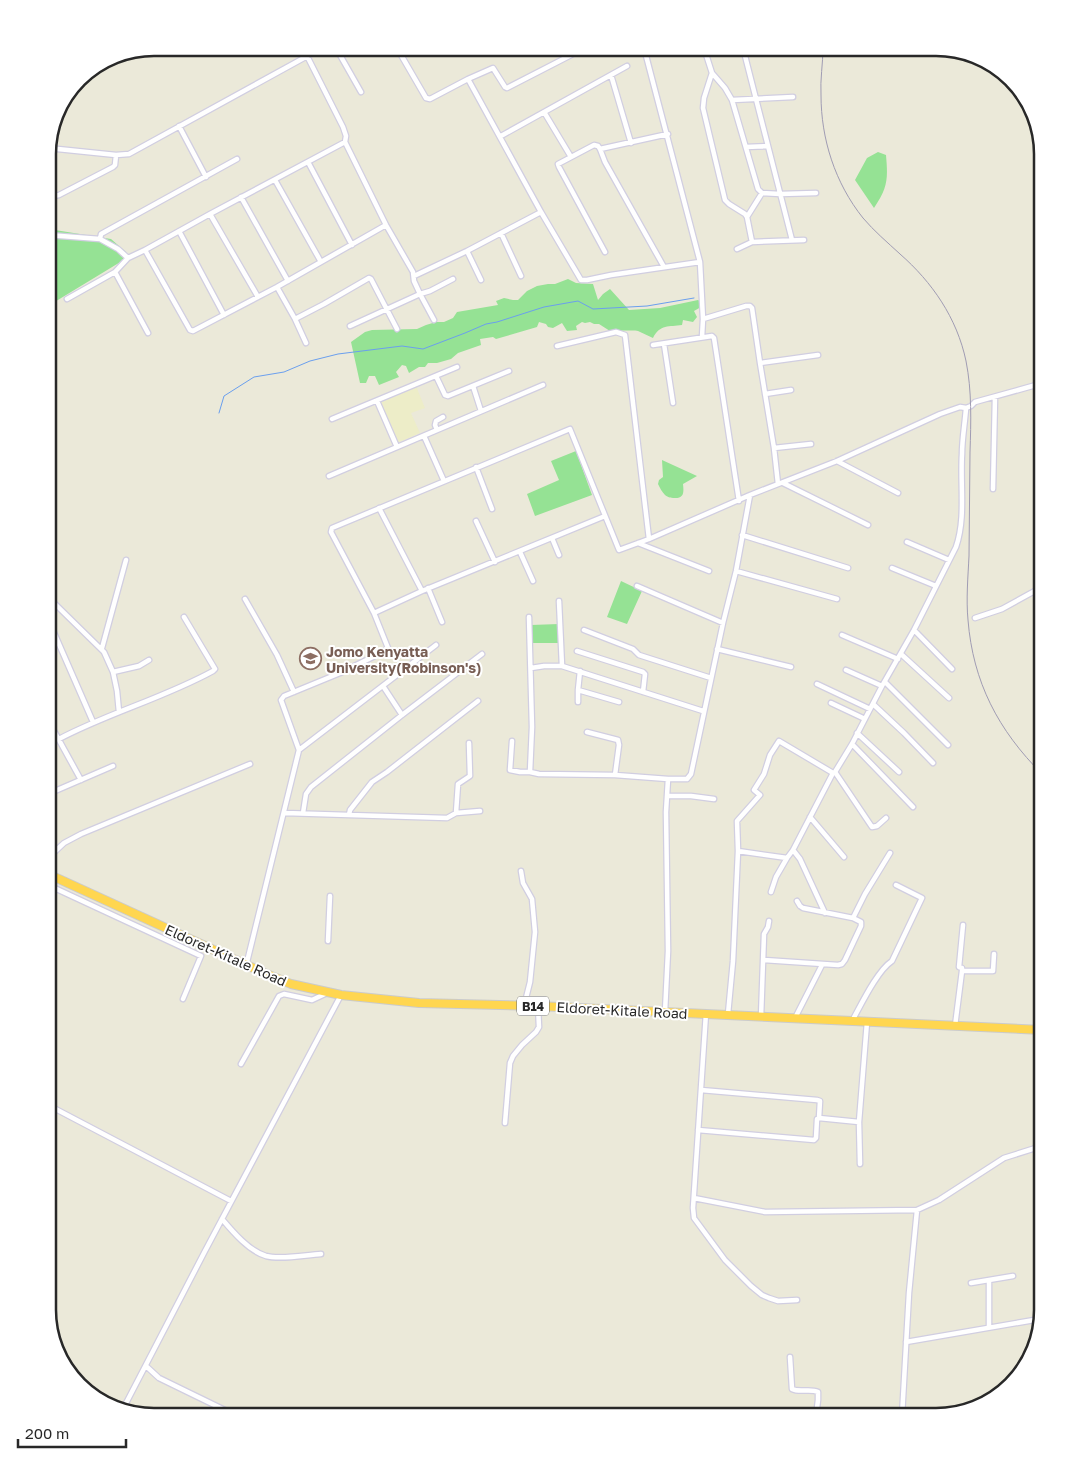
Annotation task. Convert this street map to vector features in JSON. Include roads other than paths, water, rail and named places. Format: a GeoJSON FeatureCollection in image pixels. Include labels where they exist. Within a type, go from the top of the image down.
{"type":"FeatureCollection","features":[{"type":"Feature","properties":{"kind":"highway","name":"Eldoret-Kitale Road"},"geometry":{"type":"LineString","coordinates":[[56,878],[246,966],[290,984],[341,995],[419,1003],[706,1013],[1034,1030]]}},
{"type":"Feature","properties":{"kind":"street"},"geometry":{"type":"LineString","coordinates":[[56,149],[116,155],[129,154],[306,56]]}},
{"type":"Feature","properties":{"kind":"street"},"geometry":{"type":"LineString","coordinates":[[308,56],[343,127],[346,136],[345,142],[386,225],[413,272],[414,281],[434,320]]}},
{"type":"Feature","properties":{"kind":"street"},"geometry":{"type":"LineString","coordinates":[[341,56],[361,92]]}},
{"type":"Feature","properties":{"kind":"street"},"geometry":{"type":"LineString","coordinates":[[402,56],[428,99],[468,78],[493,68],[507,88],[569,56]]}},
{"type":"Feature","properties":{"kind":"street"},"geometry":{"type":"LineString","coordinates":[[646,56],[700,262],[702,337]]}},
{"type":"Feature","properties":{"kind":"street"},"geometry":{"type":"LineString","coordinates":[[707,56],[712,73],[725,88],[732,100],[758,187],[762,193]]}},
{"type":"Feature","properties":{"kind":"street"},"geometry":{"type":"LineString","coordinates":[[745,56],[792,240]]}},
{"type":"Feature","properties":{"kind":"street"},"geometry":{"type":"LineString","coordinates":[[501,136],[627,66]]}},
{"type":"Feature","properties":{"kind":"street"},"geometry":{"type":"LineString","coordinates":[[712,73],[704,98],[703,108],[718,173],[725,200],[747,217],[752,242]]}},
{"type":"Feature","properties":{"kind":"street"},"geometry":{"type":"LineString","coordinates":[[611,75],[631,143]]}},
{"type":"Feature","properties":{"kind":"street"},"geometry":{"type":"LineString","coordinates":[[468,78],[541,212],[581,280],[700,262]]}},
{"type":"Feature","properties":{"kind":"street"},"geometry":{"type":"LineString","coordinates":[[732,100],[793,97]]}},
{"type":"Feature","properties":{"kind":"street"},"geometry":{"type":"LineString","coordinates":[[544,112],[571,157]]}},
{"type":"Feature","properties":{"kind":"street"},"geometry":{"type":"LineString","coordinates":[[178,126],[206,177]]}},
{"type":"Feature","properties":{"kind":"street"},"geometry":{"type":"LineString","coordinates":[[600,149],[668,134]]}},
{"type":"Feature","properties":{"kind":"street"},"geometry":{"type":"LineString","coordinates":[[67,299],[115,272],[128,258],[345,142]]}},
{"type":"Feature","properties":{"kind":"street"},"geometry":{"type":"LineString","coordinates":[[605,252],[558,167],[559,163],[594,145],[600,149],[605,162],[664,267]]}},
{"type":"Feature","properties":{"kind":"street"},"geometry":{"type":"LineString","coordinates":[[746,147],[768,146]]}},
{"type":"Feature","properties":{"kind":"street"},"geometry":{"type":"LineString","coordinates":[[56,196],[113,168],[116,155]]}},
{"type":"Feature","properties":{"kind":"street"},"geometry":{"type":"LineString","coordinates":[[100,239],[101,234],[237,159]]}},
{"type":"Feature","properties":{"kind":"street"},"geometry":{"type":"LineString","coordinates":[[308,162],[352,244]]}},
{"type":"Feature","properties":{"kind":"street"},"geometry":{"type":"LineString","coordinates":[[275,180],[321,262]]}},
{"type":"Feature","properties":{"kind":"street"},"geometry":{"type":"LineString","coordinates":[[747,217],[762,193]]}},
{"type":"Feature","properties":{"kind":"street"},"geometry":{"type":"LineString","coordinates":[[762,193],[816,193]]}},
{"type":"Feature","properties":{"kind":"street"},"geometry":{"type":"LineString","coordinates":[[241,197],[288,281]]}},
{"type":"Feature","properties":{"kind":"street"},"geometry":{"type":"LineString","coordinates":[[414,276],[467,251],[541,212]]}},
{"type":"Feature","properties":{"kind":"street"},"geometry":{"type":"LineString","coordinates":[[210,214],[258,297]]}},
{"type":"Feature","properties":{"kind":"street"},"geometry":{"type":"LineString","coordinates":[[145,250],[190,330],[193,331],[288,281],[386,225]]}},
{"type":"Feature","properties":{"kind":"street"},"geometry":{"type":"LineString","coordinates":[[179,231],[224,315]]}},
{"type":"Feature","properties":{"kind":"street"},"geometry":{"type":"LineString","coordinates":[[501,233],[521,276]]}},
{"type":"Feature","properties":{"kind":"street"},"geometry":{"type":"LineString","coordinates":[[56,236],[100,239],[118,249],[128,258]]}},
{"type":"Feature","properties":{"kind":"street"},"geometry":{"type":"LineString","coordinates":[[737,249],[752,242],[804,240]]}},
{"type":"Feature","properties":{"kind":"street"},"geometry":{"type":"LineString","coordinates":[[467,251],[482,280]]}},
{"type":"Feature","properties":{"kind":"street"},"geometry":{"type":"LineString","coordinates":[[115,272],[148,333]]}},
{"type":"Feature","properties":{"kind":"street"},"geometry":{"type":"LineString","coordinates":[[295,319],[369,278],[396,328]]}},
{"type":"Feature","properties":{"kind":"street"},"geometry":{"type":"LineString","coordinates":[[350,326],[453,279]]}},
{"type":"Feature","properties":{"kind":"street"},"geometry":{"type":"LineString","coordinates":[[277,287],[306,343]]}},
{"type":"Feature","properties":{"kind":"street"},"geometry":{"type":"LineString","coordinates":[[702,319],[750,306],[753,310],[780,484]]}},
{"type":"Feature","properties":{"kind":"street"},"geometry":{"type":"LineString","coordinates":[[557,346],[616,332],[625,335],[649,539]]}},
{"type":"Feature","properties":{"kind":"street"},"geometry":{"type":"LineString","coordinates":[[653,346],[712,336],[739,501]]}},
{"type":"Feature","properties":{"kind":"street"},"geometry":{"type":"LineString","coordinates":[[664,344],[673,403]]}},
{"type":"Feature","properties":{"kind":"street"},"geometry":{"type":"LineString","coordinates":[[760,363],[818,355]]}},
{"type":"Feature","properties":{"kind":"street"},"geometry":{"type":"LineString","coordinates":[[332,419],[457,367]]}},
{"type":"Feature","properties":{"kind":"street"},"geometry":{"type":"LineString","coordinates":[[436,376],[440,387],[447,396],[509,371]]}},
{"type":"Feature","properties":{"kind":"street"},"geometry":{"type":"LineString","coordinates":[[473,386],[481,411]]}},
{"type":"Feature","properties":{"kind":"street"},"geometry":{"type":"LineString","coordinates":[[329,476],[543,386]]}},
{"type":"Feature","properties":{"kind":"street"},"geometry":{"type":"LineString","coordinates":[[246,966],[299,750],[281,700],[284,696],[340,673],[388,648],[374,613],[331,532],[332,528],[570,429],[619,550],[837,461],[940,414],[960,407],[966,408],[975,402],[1034,386]]}},
{"type":"Feature","properties":{"kind":"street"},"geometry":{"type":"LineString","coordinates":[[765,394],[791,390]]}},
{"type":"Feature","properties":{"kind":"street"},"geometry":{"type":"LineString","coordinates":[[994,489],[995,397]]}},
{"type":"Feature","properties":{"kind":"street"},"geometry":{"type":"LineString","coordinates":[[377,400],[397,447]]}},
{"type":"Feature","properties":{"kind":"street"},"geometry":{"type":"LineString","coordinates":[[772,892],[776,877],[793,850],[834,772],[852,744],[956,548],[960,534],[962,454],[966,408]]}},
{"type":"Feature","properties":{"kind":"street"},"geometry":{"type":"LineString","coordinates":[[437,430],[436,421],[443,416]]}},
{"type":"Feature","properties":{"kind":"street"},"geometry":{"type":"LineString","coordinates":[[424,436],[444,481]]}},
{"type":"Feature","properties":{"kind":"street"},"geometry":{"type":"LineString","coordinates":[[774,448],[811,444]]}},
{"type":"Feature","properties":{"kind":"street"},"geometry":{"type":"LineString","coordinates":[[837,461],[898,493]]}},
{"type":"Feature","properties":{"kind":"street"},"geometry":{"type":"LineString","coordinates":[[476,467],[492,509]]}},
{"type":"Feature","properties":{"kind":"street"},"geometry":{"type":"LineString","coordinates":[[780,484],[868,525]]}},
{"type":"Feature","properties":{"kind":"street"},"geometry":{"type":"LineString","coordinates":[[512,741],[510,770],[539,774],[615,775],[668,779],[685,779],[691,774],[722,623],[736,571],[750,495]]}},
{"type":"Feature","properties":{"kind":"street"},"geometry":{"type":"LineString","coordinates":[[379,508],[422,591]]}},
{"type":"Feature","properties":{"kind":"street"},"geometry":{"type":"LineString","coordinates":[[374,613],[428,588],[605,516]]}},
{"type":"Feature","properties":{"kind":"street"},"geometry":{"type":"LineString","coordinates":[[476,521],[495,562]]}},
{"type":"Feature","properties":{"kind":"street"},"geometry":{"type":"LineString","coordinates":[[742,535],[848,568]]}},
{"type":"Feature","properties":{"kind":"street"},"geometry":{"type":"LineString","coordinates":[[552,538],[559,555]]}},
{"type":"Feature","properties":{"kind":"street"},"geometry":{"type":"LineString","coordinates":[[907,542],[949,560]]}},
{"type":"Feature","properties":{"kind":"street"},"geometry":{"type":"LineString","coordinates":[[638,543],[709,571]]}},
{"type":"Feature","properties":{"kind":"street"},"geometry":{"type":"LineString","coordinates":[[520,552],[533,581]]}},
{"type":"Feature","properties":{"kind":"street"},"geometry":{"type":"LineString","coordinates":[[102,648],[126,560]]}},
{"type":"Feature","properties":{"kind":"street"},"geometry":{"type":"LineString","coordinates":[[892,568],[936,586]]}},
{"type":"Feature","properties":{"kind":"street"},"geometry":{"type":"LineString","coordinates":[[736,571],[837,599]]}},
{"type":"Feature","properties":{"kind":"street"},"geometry":{"type":"LineString","coordinates":[[637,586],[722,623]]}},
{"type":"Feature","properties":{"kind":"street"},"geometry":{"type":"LineString","coordinates":[[428,588],[442,622]]}},
{"type":"Feature","properties":{"kind":"street"},"geometry":{"type":"LineString","coordinates":[[975,618],[1002,609],[1034,591]]}},
{"type":"Feature","properties":{"kind":"street"},"geometry":{"type":"LineString","coordinates":[[245,599],[277,655],[294,692]]}},
{"type":"Feature","properties":{"kind":"street"},"geometry":{"type":"LineString","coordinates":[[560,601],[562,666]]}},
{"type":"Feature","properties":{"kind":"street"},"geometry":{"type":"LineString","coordinates":[[56,605],[102,648],[113,672],[119,712]]}},
{"type":"Feature","properties":{"kind":"street"},"geometry":{"type":"LineString","coordinates":[[58,740],[93,722],[204,677],[213,671],[215,669],[184,617]]}},
{"type":"Feature","properties":{"kind":"street"},"geometry":{"type":"LineString","coordinates":[[529,617],[532,726],[530,772]]}},
{"type":"Feature","properties":{"kind":"street"},"geometry":{"type":"LineString","coordinates":[[584,630],[633,649],[640,655],[711,678]]}},
{"type":"Feature","properties":{"kind":"street"},"geometry":{"type":"LineString","coordinates":[[914,630],[952,668]]}},
{"type":"Feature","properties":{"kind":"street"},"geometry":{"type":"LineString","coordinates":[[842,635],[898,659]]}},
{"type":"Feature","properties":{"kind":"street"},"geometry":{"type":"LineString","coordinates":[[56,637],[93,722]]}},
{"type":"Feature","properties":{"kind":"street"},"geometry":{"type":"LineString","coordinates":[[299,750],[436,645]]}},
{"type":"Feature","properties":{"kind":"street"},"geometry":{"type":"LineString","coordinates":[[718,649],[792,667]]}},
{"type":"Feature","properties":{"kind":"street"},"geometry":{"type":"LineString","coordinates":[[577,651],[643,672],[646,674],[643,692]]}},
{"type":"Feature","properties":{"kind":"street"},"geometry":{"type":"LineString","coordinates":[[303,813],[306,794],[310,787],[482,654]]}},
{"type":"Feature","properties":{"kind":"street"},"geometry":{"type":"LineString","coordinates":[[901,654],[949,698]]}},
{"type":"Feature","properties":{"kind":"street"},"geometry":{"type":"LineString","coordinates":[[113,672],[139,666],[149,660]]}},
{"type":"Feature","properties":{"kind":"street"},"geometry":{"type":"LineString","coordinates":[[531,668],[562,666],[703,711]]}},
{"type":"Feature","properties":{"kind":"street"},"geometry":{"type":"LineString","coordinates":[[846,670],[884,684],[948,744]]}},
{"type":"Feature","properties":{"kind":"street"},"geometry":{"type":"LineString","coordinates":[[578,702],[580,672]]}},
{"type":"Feature","properties":{"kind":"street"},"geometry":{"type":"LineString","coordinates":[[817,684],[870,709]]}},
{"type":"Feature","properties":{"kind":"street"},"geometry":{"type":"LineString","coordinates":[[383,686],[402,715]]}},
{"type":"Feature","properties":{"kind":"street"},"geometry":{"type":"LineString","coordinates":[[578,690],[619,702]]}},
{"type":"Feature","properties":{"kind":"street"},"geometry":{"type":"LineString","coordinates":[[349,815],[350,810],[372,782],[388,772],[478,701]]}},
{"type":"Feature","properties":{"kind":"street"},"geometry":{"type":"LineString","coordinates":[[831,703],[865,719]]}},
{"type":"Feature","properties":{"kind":"street"},"geometry":{"type":"LineString","coordinates":[[873,704],[933,763]]}},
{"type":"Feature","properties":{"kind":"street"},"geometry":{"type":"LineString","coordinates":[[587,732],[618,740],[615,775]]}},
{"type":"Feature","properties":{"kind":"street"},"geometry":{"type":"LineString","coordinates":[[857,733],[899,772]]}},
{"type":"Feature","properties":{"kind":"street"},"geometry":{"type":"LineString","coordinates":[[56,737],[81,780]]}},
{"type":"Feature","properties":{"kind":"street"},"geometry":{"type":"LineString","coordinates":[[728,1014],[733,961],[738,851],[737,821],[760,795],[754,790],[764,774],[770,756],[779,741],[834,772],[872,827],[877,826],[886,818]]}},
{"type":"Feature","properties":{"kind":"street"},"geometry":{"type":"LineString","coordinates":[[456,813],[458,784],[470,776],[469,743]]}},
{"type":"Feature","properties":{"kind":"street"},"geometry":{"type":"LineString","coordinates":[[852,744],[913,807]]}},
{"type":"Feature","properties":{"kind":"street"},"geometry":{"type":"LineString","coordinates":[[56,851],[81,834],[250,764]]}},
{"type":"Feature","properties":{"kind":"street"},"geometry":{"type":"LineString","coordinates":[[56,791],[113,766]]}},
{"type":"Feature","properties":{"kind":"street"},"geometry":{"type":"LineString","coordinates":[[665,1012],[668,951],[668,779]]}},
{"type":"Feature","properties":{"kind":"street"},"geometry":{"type":"LineString","coordinates":[[667,796],[691,796],[714,799]]}},
{"type":"Feature","properties":{"kind":"street"},"geometry":{"type":"LineString","coordinates":[[284,813],[447,818],[456,813],[480,811]]}},
{"type":"Feature","properties":{"kind":"street"},"geometry":{"type":"LineString","coordinates":[[810,817],[844,857]]}},
{"type":"Feature","properties":{"kind":"street"},"geometry":{"type":"LineString","coordinates":[[793,850],[800,859],[825,913]]}},
{"type":"Feature","properties":{"kind":"street"},"geometry":{"type":"LineString","coordinates":[[738,851],[787,858]]}},
{"type":"Feature","properties":{"kind":"street"},"geometry":{"type":"LineString","coordinates":[[853,918],[864,894],[890,853]]}},
{"type":"Feature","properties":{"kind":"street"},"geometry":{"type":"LineString","coordinates":[[522,871],[523,883],[532,899],[535,932],[530,982],[524,1006]]}},
{"type":"Feature","properties":{"kind":"street"},"geometry":{"type":"LineString","coordinates":[[852,1021],[880,972],[892,961],[922,898],[896,885]]}},
{"type":"Feature","properties":{"kind":"street"},"geometry":{"type":"LineString","coordinates":[[56,889],[201,956],[182,999]]}},
{"type":"Feature","properties":{"kind":"street"},"geometry":{"type":"LineString","coordinates":[[328,941],[330,896]]}},
{"type":"Feature","properties":{"kind":"street"},"geometry":{"type":"LineString","coordinates":[[764,960],[838,965],[842,964],[845,960],[862,922],[853,918],[800,906],[797,901]]}},
{"type":"Feature","properties":{"kind":"street"},"geometry":{"type":"LineString","coordinates":[[761,1017],[764,934],[769,921]]}},
{"type":"Feature","properties":{"kind":"street"},"geometry":{"type":"LineString","coordinates":[[955,1026],[962,972],[962,968],[959,967],[963,925]]}},
{"type":"Feature","properties":{"kind":"street"},"geometry":{"type":"LineString","coordinates":[[962,972],[993,971],[994,954]]}},
{"type":"Feature","properties":{"kind":"street"},"geometry":{"type":"LineString","coordinates":[[795,1018],[822,964]]}},
{"type":"Feature","properties":{"kind":"street"},"geometry":{"type":"LineString","coordinates":[[242,1064],[278,996],[284,994],[312,1000],[329,992]]}},
{"type":"Feature","properties":{"kind":"street"},"geometry":{"type":"LineString","coordinates":[[126,1404],[341,995]]}},
{"type":"Feature","properties":{"kind":"street"},"geometry":{"type":"LineString","coordinates":[[505,1123],[510,1063],[513,1056],[536,1032],[539,1026],[538,1006]]}},
{"type":"Feature","properties":{"kind":"street"},"geometry":{"type":"LineString","coordinates":[[706,1013],[694,1218],[725,1260],[756,1290],[778,1301],[797,1300]]}},
{"type":"Feature","properties":{"kind":"street"},"geometry":{"type":"LineString","coordinates":[[860,1164],[859,1122],[867,1022]]}},
{"type":"Feature","properties":{"kind":"street"},"geometry":{"type":"LineString","coordinates":[[698,1130],[814,1140],[816,1138],[817,1120],[819,1118],[820,1101],[816,1100],[701,1090]]}},
{"type":"Feature","properties":{"kind":"street"},"geometry":{"type":"LineString","coordinates":[[56,1109],[231,1201]]}},
{"type":"Feature","properties":{"kind":"street"},"geometry":{"type":"LineString","coordinates":[[819,1118],[859,1122]]}},
{"type":"Feature","properties":{"kind":"street"},"geometry":{"type":"LineString","coordinates":[[694,1198],[765,1212],[917,1210],[939,1200],[1004,1158],[1034,1149]]}},
{"type":"Feature","properties":{"kind":"street"},"geometry":{"type":"LineString","coordinates":[[902,1408],[909,1293],[917,1210]]}},
{"type":"Feature","properties":{"kind":"street"},"geometry":{"type":"LineString","coordinates":[[222,1219],[243,1241],[260,1254],[276,1257],[320,1254]]}},
{"type":"Feature","properties":{"kind":"street"},"geometry":{"type":"LineString","coordinates":[[971,1283],[1013,1276]]}},
{"type":"Feature","properties":{"kind":"street"},"geometry":{"type":"LineString","coordinates":[[989,1280],[989,1327]]}},
{"type":"Feature","properties":{"kind":"street"},"geometry":{"type":"LineString","coordinates":[[906,1342],[1033,1320]]}},
{"type":"Feature","properties":{"kind":"street"},"geometry":{"type":"LineString","coordinates":[[790,1357],[792,1389],[818,1392],[817,1408]]}},
{"type":"Feature","properties":{"kind":"street"},"geometry":{"type":"LineString","coordinates":[[146,1366],[159,1378],[221,1408]]}},
{"type":"Feature","properties":{"kind":"waterway"},"geometry":{"type":"LineString","coordinates":[[219,413],[224,396],[254,377],[284,372],[310,361],[338,354],[402,346],[423,349],[486,324],[544,307],[578,301],[593,309],[647,306],[694,298]]}},
{"type":"Feature","properties":{"kind":"railway"},"geometry":{"type":"LineString","coordinates":[[823,56],[821,83],[824,128],[831,160],[837,175],[863,218],[923,276],[933,289],[950,316],[962,345],[968,372],[971,406],[967,588],[971,643],[975,664],[990,704],[1013,740],[1034,766]]}},
{"type":"Feature","properties":{"kind":"place","name":"Jomo Kenyatta University(Robinson's)"},"geometry":{"type":"Point","coordinates":[310,659]}}]}
